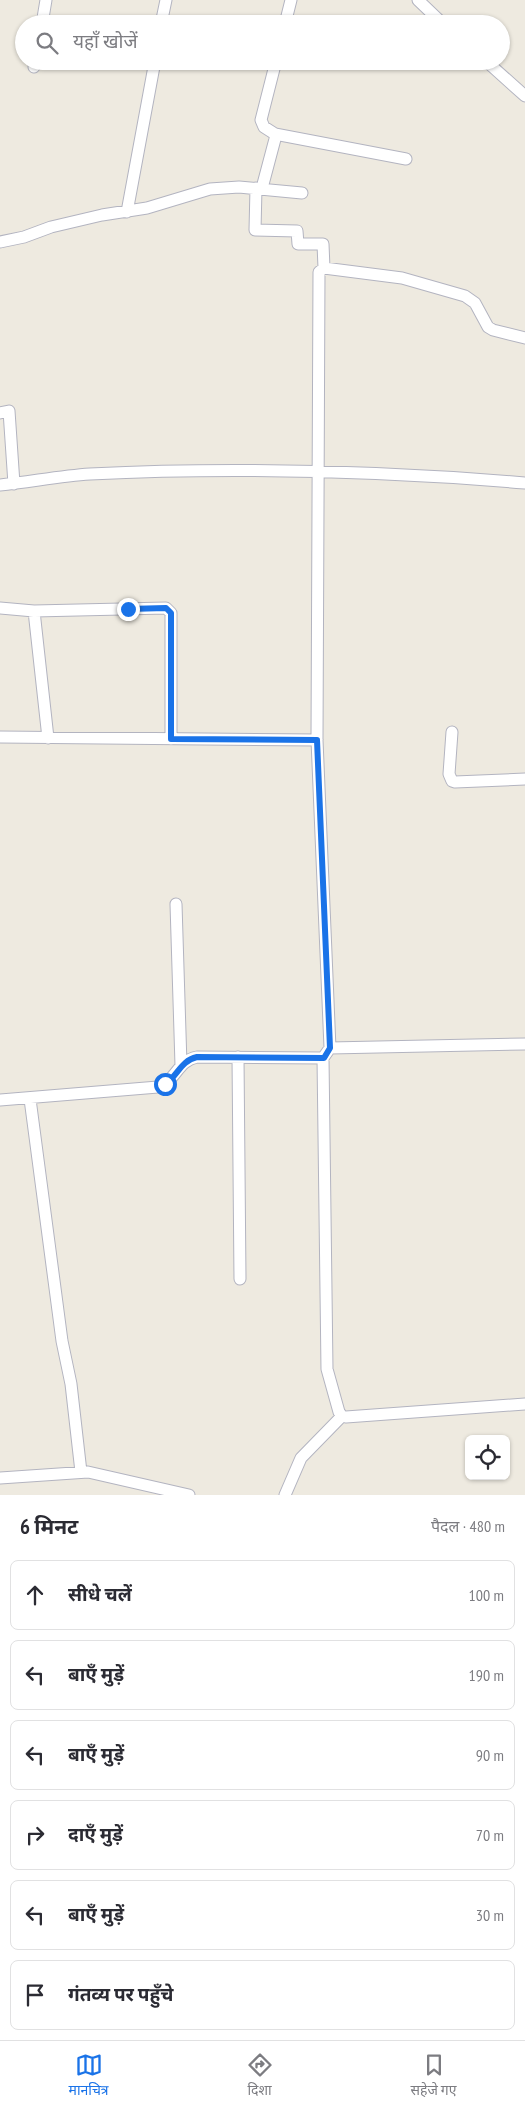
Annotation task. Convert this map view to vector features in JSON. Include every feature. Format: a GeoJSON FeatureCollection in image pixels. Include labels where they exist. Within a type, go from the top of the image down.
{"type":"FeatureCollection","features":[{"type":"Feature","properties":{"kind":"street"},"geometry":{"type":"LineString","coordinates":[[44,15],[46,0]]}},
{"type":"Feature","properties":{"kind":"street"},"geometry":{"type":"LineString","coordinates":[[163,15],[166,0]]}},
{"type":"Feature","properties":{"kind":"street"},"geometry":{"type":"LineString","coordinates":[[287,15],[291,0]]}},
{"type":"Feature","properties":{"kind":"street"},"geometry":{"type":"LineString","coordinates":[[418,0],[434,15]]}},
{"type":"Feature","properties":{"kind":"street"},"geometry":{"type":"LineString","coordinates":[[127,212],[153,70]]}},
{"type":"Feature","properties":{"kind":"street"},"geometry":{"type":"LineString","coordinates":[[274,70],[261,120],[264,127],[275,134],[406,159]]}},
{"type":"Feature","properties":{"kind":"street"},"geometry":{"type":"LineString","coordinates":[[496,70],[525,96]]}},
{"type":"Feature","properties":{"kind":"street"},"geometry":{"type":"LineString","coordinates":[[275,134],[258,188],[255,230],[298,231],[298,244],[323,244],[324,268]]}},
{"type":"Feature","properties":{"kind":"street"},"geometry":{"type":"LineString","coordinates":[[0,242],[24,237],[51,227],[102,215],[127,212],[210,189],[239,187],[302,193]]}},
{"type":"Feature","properties":{"kind":"street"},"geometry":{"type":"LineString","coordinates":[[342,1416],[339,1412],[328,1369],[324,1058],[330,1048],[317,740],[319,272],[324,268],[402,278],[466,296],[475,303],[488,326],[493,330],[525,338]]}},
{"type":"Feature","properties":{"kind":"street"},"geometry":{"type":"LineString","coordinates":[[0,413],[9,412],[14,484]]}},
{"type":"Feature","properties":{"kind":"street"},"geometry":{"type":"LineString","coordinates":[[0,486],[88,474],[269,471],[428,475],[525,483]]}},
{"type":"Feature","properties":{"kind":"street"},"geometry":{"type":"LineString","coordinates":[[0,608],[34,611],[166,608],[169,610],[171,613],[171,739]]}},
{"type":"Feature","properties":{"kind":"street"},"geometry":{"type":"LineString","coordinates":[[34,611],[48,738]]}},
{"type":"Feature","properties":{"kind":"street"},"geometry":{"type":"LineString","coordinates":[[452,732],[449,774],[452,781],[525,780]]}},
{"type":"Feature","properties":{"kind":"street"},"geometry":{"type":"LineString","coordinates":[[0,737],[317,740]]}},
{"type":"Feature","properties":{"kind":"street"},"geometry":{"type":"LineString","coordinates":[[176,904],[181,1065]]}},
{"type":"Feature","properties":{"kind":"street"},"geometry":{"type":"LineString","coordinates":[[330,1048],[525,1044]]}},
{"type":"Feature","properties":{"kind":"street"},"geometry":{"type":"LineString","coordinates":[[0,1100],[158,1087],[171,1081],[181,1065],[187,1060],[197,1057],[324,1058]]}},
{"type":"Feature","properties":{"kind":"street"},"geometry":{"type":"LineString","coordinates":[[238,1057],[240,1279]]}},
{"type":"Feature","properties":{"kind":"street"},"geometry":{"type":"LineString","coordinates":[[30,1099],[62,1342],[71,1384],[81,1472]]}},
{"type":"Feature","properties":{"kind":"street"},"geometry":{"type":"LineString","coordinates":[[285,1495],[301,1458],[342,1416],[525,1404]]}},
{"type":"Feature","properties":{"kind":"street"},"geometry":{"type":"LineString","coordinates":[[0,1478],[88,1472],[189,1495]]}},
{"type":"Feature","properties":{"kind":"route"},"geometry":{"type":"LineString","coordinates":[[128,609],[166,608],[171,613],[171,739],[317,740],[330,1048],[324,1058],[192,1058],[184,1062],[171,1081],[165,1084]]}}]}
